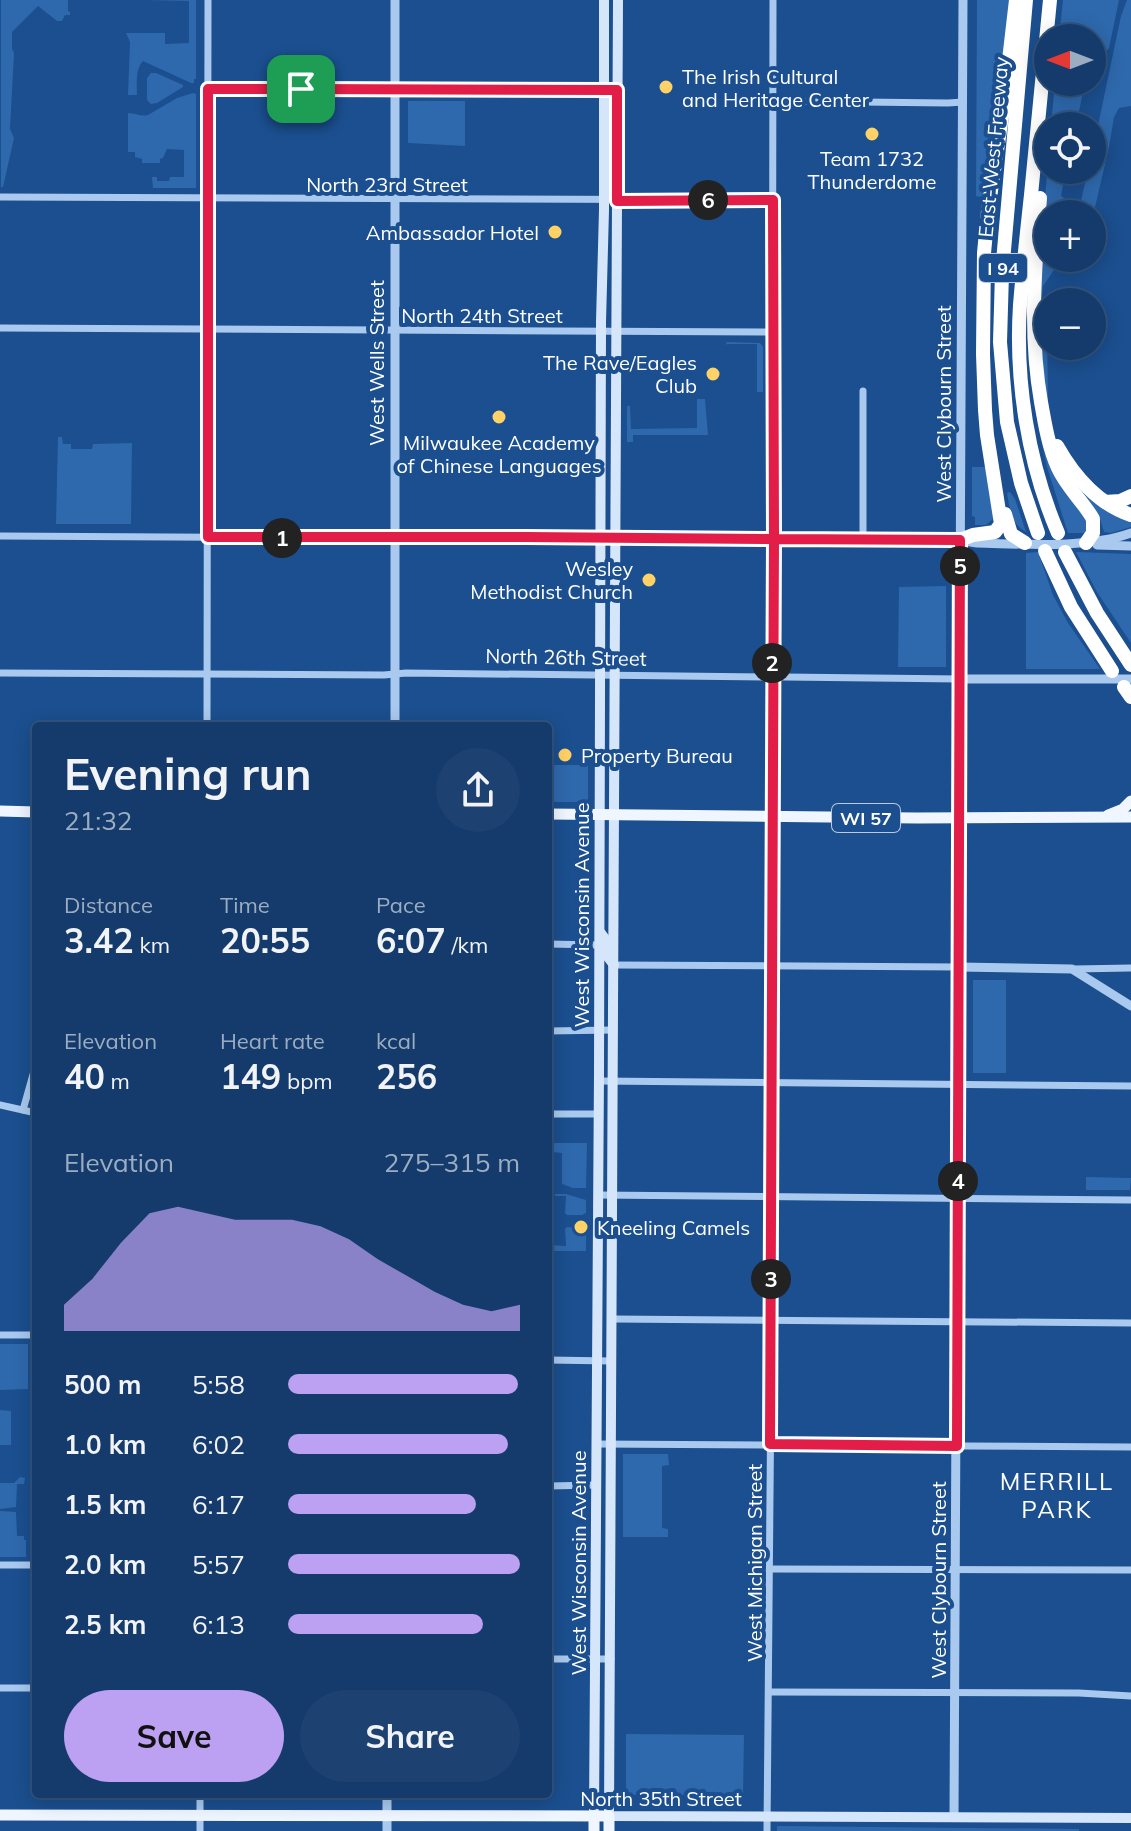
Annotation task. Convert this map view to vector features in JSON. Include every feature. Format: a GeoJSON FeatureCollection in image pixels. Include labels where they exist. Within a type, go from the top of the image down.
{"type":"FeatureCollection","features":[{"type":"Feature","properties":{"kind":"highway"},"geometry":{"type":"LineString","coordinates":[[960,540],[995,532],[999,529],[1001,518],[985,410],[984,253],[1016,0]]}},
{"type":"Feature","properties":{"kind":"highway","name":"East-West Freeway"},"geometry":{"type":"LineString","coordinates":[[1026,0],[1002,273],[1000,342],[1003,394],[1031,540]]}},
{"type":"Feature","properties":{"kind":"highway","name":"East-West Freeway"},"geometry":{"type":"LineString","coordinates":[[1048,24],[1050,0]]}},
{"type":"Feature","properties":{"kind":"highway","name":"East-West Freeway"},"geometry":{"type":"LineString","coordinates":[[1041,96],[1020,306],[1020,358],[1033,456],[1058,533]]}},
{"type":"Feature","properties":{"kind":"highway"},"geometry":{"type":"LineString","coordinates":[[1044,96],[1033,308],[1034,347],[1048,440],[1058,468],[1093,519],[1093,533],[1086,543]]}},
{"type":"Feature","properties":{"kind":"highway"},"geometry":{"type":"LineString","coordinates":[[1041,400],[1063,455],[1085,485],[1104,502],[1131,515]]}},
{"type":"Feature","properties":{"kind":"highway"},"geometry":{"type":"LineString","coordinates":[[996,487],[1011,534],[1031,540]]}},
{"type":"Feature","properties":{"kind":"highway"},"geometry":{"type":"LineString","coordinates":[[1104,502],[1120,501],[1131,496]]}},
{"type":"Feature","properties":{"kind":"highway"},"geometry":{"type":"LineString","coordinates":[[1045,551],[1071,607],[1109,675]]}},
{"type":"Feature","properties":{"kind":"highway"},"geometry":{"type":"LineString","coordinates":[[1065,552],[1092,604],[1131,665]]}},
{"type":"Feature","properties":{"kind":"main road","name":"West Wisconsin Avenue"},"geometry":{"type":"LineString","coordinates":[[594,1831],[604,0]]}},
{"type":"Feature","properties":{"kind":"main road","name":"West Wisconsin Avenue"},"geometry":{"type":"LineString","coordinates":[[609,1831],[618,0]]}},
{"type":"Feature","properties":{"kind":"main road"},"geometry":{"type":"LineString","coordinates":[[1104,817],[1123,809],[1131,801]]}},
{"type":"Feature","properties":{"kind":"main road"},"geometry":{"type":"LineString","coordinates":[[0,811],[32,812]]}},
{"type":"Feature","properties":{"kind":"main road","name":"WI 57"},"geometry":{"type":"LineString","coordinates":[[552,814],[1131,817]]}},
{"type":"Feature","properties":{"kind":"main road"},"geometry":{"type":"LineString","coordinates":[[599,930],[606,940],[607,956],[614,965]]}},
{"type":"Feature","properties":{"kind":"main road"},"geometry":{"type":"LineString","coordinates":[[596,1701],[611,1701]]}},
{"type":"Feature","properties":{"kind":"main road","name":"North 35th Street"},"geometry":{"type":"LineString","coordinates":[[0,1815],[1131,1818]]}},
{"type":"Feature","properties":{"kind":"street"},"geometry":{"type":"LineString","coordinates":[[207,722],[208,0]]}},
{"type":"Feature","properties":{"kind":"street","name":"West Wells Street"},"geometry":{"type":"LineString","coordinates":[[395,0],[395,722]]}},
{"type":"Feature","properties":{"kind":"street","name":"West Michigan Street"},"geometry":{"type":"LineString","coordinates":[[767,1831],[774,539],[773,0]]}},
{"type":"Feature","properties":{"kind":"street","name":"West Clybourn Street"},"geometry":{"type":"LineString","coordinates":[[954,1817],[963,0]]}},
{"type":"Feature","properties":{"kind":"street"},"geometry":{"type":"LineString","coordinates":[[208,89],[617,90]]}},
{"type":"Feature","properties":{"kind":"street"},"geometry":{"type":"LineString","coordinates":[[773,101],[963,102]]}},
{"type":"Feature","properties":{"kind":"street","name":"North 23rd Street"},"geometry":{"type":"LineString","coordinates":[[0,197],[773,200]]}},
{"type":"Feature","properties":{"kind":"street","name":"North 24th Street"},"geometry":{"type":"LineString","coordinates":[[0,328],[773,332]]}},
{"type":"Feature","properties":{"kind":"street"},"geometry":{"type":"LineString","coordinates":[[863,391],[863,540]]}},
{"type":"Feature","properties":{"kind":"street"},"geometry":{"type":"LineString","coordinates":[[1086,543],[1131,533]]}},
{"type":"Feature","properties":{"kind":"street"},"geometry":{"type":"LineString","coordinates":[[0,536],[616,537],[960,540],[977,543],[1031,540],[1131,546]]}},
{"type":"Feature","properties":{"kind":"street","name":"North 26th Street"},"geometry":{"type":"LineString","coordinates":[[0,673],[960,679],[1109,675],[1129,688]]}},
{"type":"Feature","properties":{"kind":"street"},"geometry":{"type":"LineString","coordinates":[[552,944],[599,945]]}},
{"type":"Feature","properties":{"kind":"street"},"geometry":{"type":"LineString","coordinates":[[614,965],[1131,968]]}},
{"type":"Feature","properties":{"kind":"street"},"geometry":{"type":"LineString","coordinates":[[1072,969],[1131,1006]]}},
{"type":"Feature","properties":{"kind":"street"},"geometry":{"type":"LineString","coordinates":[[552,1031],[614,1030]]}},
{"type":"Feature","properties":{"kind":"street"},"geometry":{"type":"LineString","coordinates":[[23,1110],[32,1078]]}},
{"type":"Feature","properties":{"kind":"street"},"geometry":{"type":"LineString","coordinates":[[599,1081],[1131,1086]]}},
{"type":"Feature","properties":{"kind":"street"},"geometry":{"type":"LineString","coordinates":[[0,1105],[32,1112]]}},
{"type":"Feature","properties":{"kind":"street"},"geometry":{"type":"LineString","coordinates":[[552,1114],[598,1114]]}},
{"type":"Feature","properties":{"kind":"street"},"geometry":{"type":"LineString","coordinates":[[598,1195],[1131,1200]]}},
{"type":"Feature","properties":{"kind":"street"},"geometry":{"type":"LineString","coordinates":[[613,1319],[1131,1323]]}},
{"type":"Feature","properties":{"kind":"street"},"geometry":{"type":"LineString","coordinates":[[0,1335],[32,1335]]}},
{"type":"Feature","properties":{"kind":"street"},"geometry":{"type":"LineString","coordinates":[[552,1360],[612,1361]]}},
{"type":"Feature","properties":{"kind":"street"},"geometry":{"type":"LineString","coordinates":[[597,1444],[1131,1447]]}},
{"type":"Feature","properties":{"kind":"street"},"geometry":{"type":"LineString","coordinates":[[552,1486],[597,1485]]}},
{"type":"Feature","properties":{"kind":"street"},"geometry":{"type":"LineString","coordinates":[[0,1565],[32,1565]]}},
{"type":"Feature","properties":{"kind":"street"},"geometry":{"type":"LineString","coordinates":[[769,1569],[1131,1570]]}},
{"type":"Feature","properties":{"kind":"street"},"geometry":{"type":"LineString","coordinates":[[552,1659],[611,1659]]}},
{"type":"Feature","properties":{"kind":"street"},"geometry":{"type":"LineString","coordinates":[[0,1688],[32,1688]]}},
{"type":"Feature","properties":{"kind":"street"},"geometry":{"type":"LineString","coordinates":[[769,1692],[1079,1693],[1131,1696]]}},
{"type":"Feature","properties":{"kind":"street"},"geometry":{"type":"LineString","coordinates":[[200,1798],[200,1831]]}},
{"type":"Feature","properties":{"kind":"street"},"geometry":{"type":"LineString","coordinates":[[387,1798],[387,1831]]}},
{"type":"Feature","properties":{"kind":"shaded area"},"geometry":{"type":"Polygon","coordinates":[[[1,0],[68,0],[70,12],[62,21],[57,21],[38,6],[12,32],[14,53],[10,129],[14,138],[3,187],[1,187],[1,0]]]}},
{"type":"Feature","properties":{"kind":"shaded area"},"geometry":{"type":"Polygon","coordinates":[[[146,0],[196,0],[196,79],[191,83],[143,61],[138,72],[137,95],[128,95],[130,42],[126,33],[165,33],[165,44],[189,43],[189,1],[146,0]]]}},
{"type":"Feature","properties":{"kind":"shaded area"},"geometry":{"type":"Polygon","coordinates":[[[977,0],[1010,0],[983,198],[976,196],[977,0]]]}},
{"type":"Feature","properties":{"kind":"shaded area"},"geometry":{"type":"Polygon","coordinates":[[[1063,0],[1119,0],[1106,52],[1106,24],[1060,24],[1063,0]]]}},
{"type":"Feature","properties":{"kind":"shaded area"},"geometry":{"type":"Polygon","coordinates":[[[1127,0],[1131,0],[1131,106],[1119,108],[1114,117],[1106,160],[1106,112],[1101,112],[1127,0]]]}},
{"type":"Feature","properties":{"kind":"shaded area"},"geometry":{"type":"Polygon","coordinates":[[[151,73],[183,87],[151,104],[147,100],[147,78],[151,73]]]}},
{"type":"Feature","properties":{"kind":"shaded area"},"geometry":{"type":"Polygon","coordinates":[[[196,94],[196,188],[153,188],[152,177],[157,177],[157,181],[169,181],[170,177],[184,177],[184,150],[167,149],[160,163],[142,163],[142,159],[135,157],[135,152],[128,152],[128,113],[148,115],[177,98],[196,94]]]}},
{"type":"Feature","properties":{"kind":"shaded area"},"geometry":{"type":"Polygon","coordinates":[[[1054,96],[1082,96],[1079,112],[1052,112],[1054,96]]]}},
{"type":"Feature","properties":{"kind":"shaded area"},"geometry":{"type":"Polygon","coordinates":[[[408,101],[465,101],[465,146],[408,143],[408,101]]]}},
{"type":"Feature","properties":{"kind":"shaded area"},"geometry":{"type":"Polygon","coordinates":[[[1046,184],[1063,184],[1061,196],[1066,200],[1045,200],[1046,184]]]}},
{"type":"Feature","properties":{"kind":"shaded area"},"geometry":{"type":"Polygon","coordinates":[[[1085,184],[1100,184],[1097,200],[1081,200],[1085,184]]]}},
{"type":"Feature","properties":{"kind":"shaded area"},"geometry":{"type":"Polygon","coordinates":[[[1040,272],[1053,272],[1043,288],[1040,272]]]}},
{"type":"Feature","properties":{"kind":"shaded area"},"geometry":{"type":"Polygon","coordinates":[[[727,342],[760,343],[763,347],[763,392],[757,392],[757,344],[725,345],[727,342]]]}},
{"type":"Feature","properties":{"kind":"shaded area"},"geometry":{"type":"Polygon","coordinates":[[[1042,360],[1047,360],[1048,406],[1042,382],[1042,360]]]}},
{"type":"Feature","properties":{"kind":"shaded area"},"geometry":{"type":"Polygon","coordinates":[[[697,399],[705,399],[708,435],[633,435],[633,442],[627,442],[627,406],[630,406],[631,429],[697,428],[697,399]]]}},
{"type":"Feature","properties":{"kind":"shaded area"},"geometry":{"type":"Polygon","coordinates":[[[1039,420],[1088,520],[1087,533],[1068,533],[1047,467],[1039,420]]]}},
{"type":"Feature","properties":{"kind":"shaded area"},"geometry":{"type":"Polygon","coordinates":[[[58,437],[62,437],[63,444],[71,444],[71,449],[92,449],[93,444],[132,443],[131,524],[56,524],[58,437]]]}},
{"type":"Feature","properties":{"kind":"shaded area"},"geometry":{"type":"Polygon","coordinates":[[[972,467],[985,467],[994,518],[986,525],[975,525],[975,517],[972,516],[972,467]]]}},
{"type":"Feature","properties":{"kind":"shaded area"},"geometry":{"type":"Polygon","coordinates":[[[1071,476],[1131,520],[1131,527],[1104,532],[1099,515],[1083,498],[1071,476]]]}},
{"type":"Feature","properties":{"kind":"shaded area"},"geometry":{"type":"Polygon","coordinates":[[[1010,492],[1026,532],[1012,516],[1007,493],[1010,492]]]}},
{"type":"Feature","properties":{"kind":"shaded area"},"geometry":{"type":"Polygon","coordinates":[[[1038,552],[1053,595],[1100,669],[1026,669],[1026,553],[1038,552]]]}},
{"type":"Feature","properties":{"kind":"shaded area"},"geometry":{"type":"Polygon","coordinates":[[[1076,552],[1131,554],[1131,643],[1097,592],[1076,552]]]}},
{"type":"Feature","properties":{"kind":"shaded area"},"geometry":{"type":"Polygon","coordinates":[[[946,586],[946,667],[898,667],[899,587],[946,586]]]}},
{"type":"Feature","properties":{"kind":"shaded area"},"geometry":{"type":"Polygon","coordinates":[[[552,765],[588,765],[588,800],[552,802],[552,765]]]}},
{"type":"Feature","properties":{"kind":"shaded area"},"geometry":{"type":"Polygon","coordinates":[[[973,980],[1006,980],[1006,1073],[973,1073],[973,980]]]}},
{"type":"Feature","properties":{"kind":"shaded area"},"geometry":{"type":"Polygon","coordinates":[[[552,1143],[587,1143],[586,1188],[562,1184],[562,1153],[552,1152],[552,1143]]]}},
{"type":"Feature","properties":{"kind":"shaded area"},"geometry":{"type":"Polygon","coordinates":[[[1086,1177],[1131,1178],[1130,1190],[1086,1190],[1086,1177]]]}},
{"type":"Feature","properties":{"kind":"shaded area"},"geometry":{"type":"Polygon","coordinates":[[[555,1194],[566,1194],[586,1200],[586,1213],[567,1215],[566,1196],[555,1194]]]}},
{"type":"Feature","properties":{"kind":"shaded area"},"geometry":{"type":"Polygon","coordinates":[[[586,1228],[586,1251],[552,1251],[552,1245],[566,1246],[565,1229],[586,1228]]]}},
{"type":"Feature","properties":{"kind":"shaded area"},"geometry":{"type":"Polygon","coordinates":[[[0,1344],[28,1344],[28,1389],[0,1390],[0,1344]]]}},
{"type":"Feature","properties":{"kind":"shaded area"},"geometry":{"type":"Polygon","coordinates":[[[0,1410],[11,1411],[11,1445],[0,1445],[0,1410]]]}},
{"type":"Feature","properties":{"kind":"shaded area"},"geometry":{"type":"Polygon","coordinates":[[[623,1454],[668,1454],[669,1465],[662,1466],[662,1528],[668,1529],[668,1537],[623,1537],[623,1454]]]}},
{"type":"Feature","properties":{"kind":"shaded area"},"geometry":{"type":"Polygon","coordinates":[[[20,1477],[25,1478],[24,1484],[17,1484],[16,1507],[0,1509],[0,1483],[14,1483],[20,1477]]]}},
{"type":"Feature","properties":{"kind":"shaded area"},"geometry":{"type":"Polygon","coordinates":[[[0,1511],[16,1512],[17,1536],[24,1536],[26,1540],[26,1557],[0,1557],[0,1511]]]}},
{"type":"Feature","properties":{"kind":"shaded area"},"geometry":{"type":"Polygon","coordinates":[[[626,1734],[744,1735],[743,1795],[626,1795],[626,1734]]]}},
{"type":"Feature","properties":{"kind":"shaded area"},"geometry":{"type":"Polygon","coordinates":[[[777,1826],[1079,1829],[1079,1831],[777,1831],[777,1826]]]}},
{"type":"Feature","properties":{"kind":"place","name":"The Irish Cultural and Heritage Center"},"geometry":{"type":"Point","coordinates":[666,87]}},
{"type":"Feature","properties":{"kind":"place","name":"Team 1732 Thunderdome"},"geometry":{"type":"Point","coordinates":[872,134]}},
{"type":"Feature","properties":{"kind":"place","name":"Ambassador Hotel"},"geometry":{"type":"Point","coordinates":[555,232]}},
{"type":"Feature","properties":{"kind":"place","name":"The Rave/Eagles Club"},"geometry":{"type":"Point","coordinates":[713,374]}},
{"type":"Feature","properties":{"kind":"place","name":"Milwaukee Academy of Chinese Languages"},"geometry":{"type":"Point","coordinates":[499,417]}},
{"type":"Feature","properties":{"kind":"place","name":"Wesley Methodist Church"},"geometry":{"type":"Point","coordinates":[649,580]}},
{"type":"Feature","properties":{"kind":"place","name":"Property Bureau"},"geometry":{"type":"Point","coordinates":[565,755]}},
{"type":"Feature","properties":{"kind":"place","name":"Kneeling Camels"},"geometry":{"type":"Point","coordinates":[581,1227]}},
{"type":"Feature","properties":{"kind":"district","name":"MERRILL PARK"},"geometry":{"type":"Point","coordinates":[1057,1495]}},
{"type":"Feature","properties":{"kind":"route"},"geometry":{"type":"LineString","coordinates":[[301,89],[208,89],[208,537],[774,539],[770,1444],[957,1446],[960,540],[774,539],[773,200],[617,201],[617,90],[301,89]]}}]}
